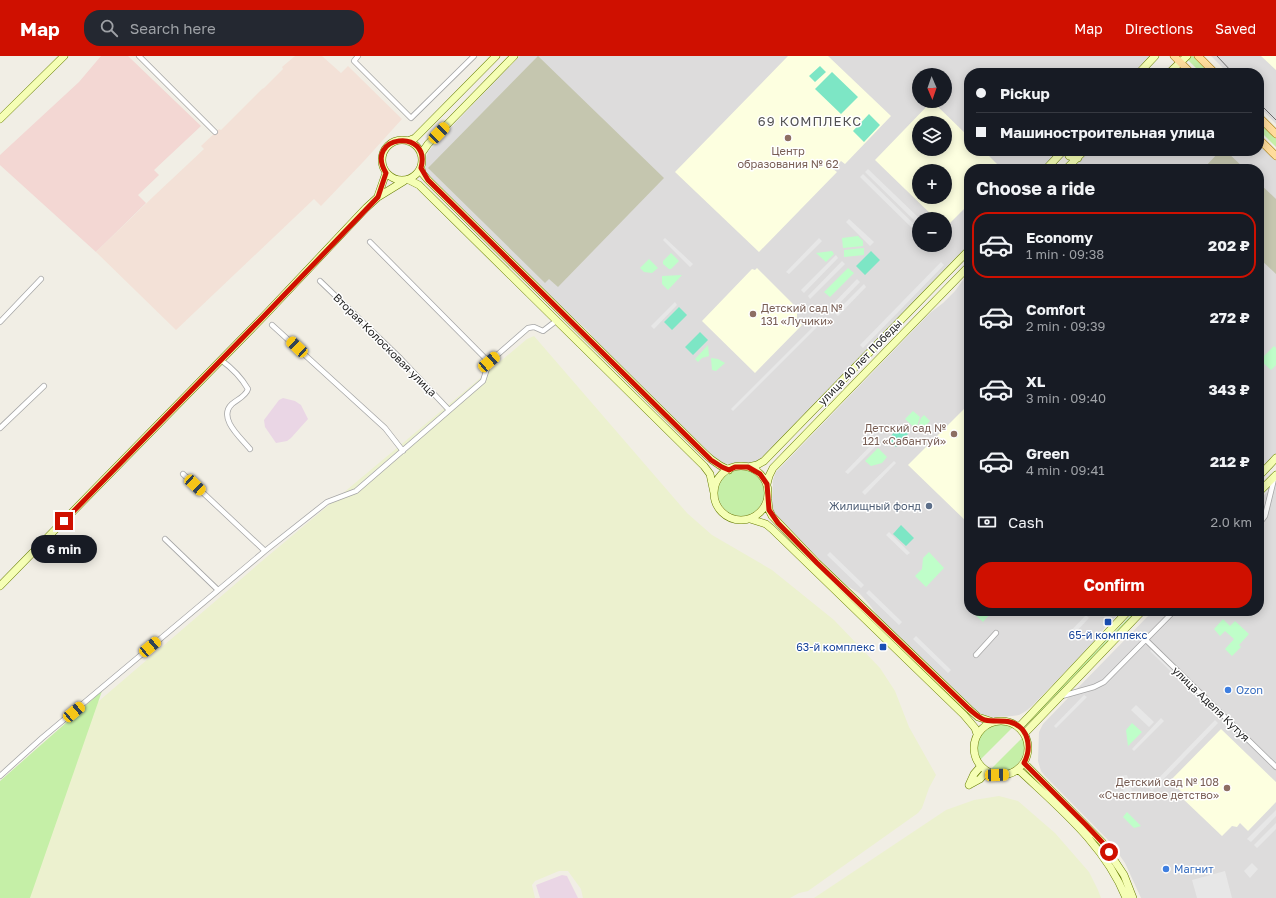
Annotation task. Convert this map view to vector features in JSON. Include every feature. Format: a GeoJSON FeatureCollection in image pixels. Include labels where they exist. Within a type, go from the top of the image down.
{"type":"FeatureCollection","features":[{"type":"Feature","properties":{"kind":"main road"},"geometry":{"type":"LineString","coordinates":[[1174,56],[1186,68]]}},
{"type":"Feature","properties":{"kind":"main road"},"geometry":{"type":"LineString","coordinates":[[1198,56],[1210,68]]}},
{"type":"Feature","properties":{"kind":"main road"},"geometry":{"type":"LineString","coordinates":[[1264,122],[1276,134]]}},
{"type":"Feature","properties":{"kind":"main road"},"geometry":{"type":"LineString","coordinates":[[1264,144],[1276,156]]}},
{"type":"Feature","properties":{"kind":"street"},"geometry":{"type":"LineString","coordinates":[[0,119],[64,56]]}},
{"type":"Feature","properties":{"kind":"street"},"geometry":{"type":"LineString","coordinates":[[139,56],[215,132]]}},
{"type":"Feature","properties":{"kind":"street"},"geometry":{"type":"LineString","coordinates":[[358,56],[354,61],[411,118],[474,56]]}},
{"type":"Feature","properties":{"kind":"street"},"geometry":{"type":"LineString","coordinates":[[408,141],[418,136],[496,56]]}},
{"type":"Feature","properties":{"kind":"street"},"geometry":{"type":"LineString","coordinates":[[421,154],[428,144],[514,56]]}},
{"type":"Feature","properties":{"kind":"street"},"geometry":{"type":"LineString","coordinates":[[1144,68],[1155,56]]}},
{"type":"Feature","properties":{"kind":"street"},"geometry":{"type":"LineString","coordinates":[[1174,68],[1187,56]]}},
{"type":"Feature","properties":{"kind":"street"},"geometry":{"type":"LineString","coordinates":[[0,586],[378,197],[406,180],[418,173],[422,163],[421,154],[418,148],[408,141],[394,141],[388,144],[384,150],[381,162],[386,173],[394,180],[406,180],[419,185],[704,466],[710,474],[715,501],[719,510],[725,516],[733,519],[750,519],[766,524],[964,715],[975,728],[977,734],[975,752],[978,761],[984,768],[997,775],[1008,775],[1019,770],[1028,755],[1029,748],[1024,733],[1019,727],[1008,721],[993,722],[986,725],[977,734]]}},
{"type":"Feature","properties":{"kind":"street"},"geometry":{"type":"LineString","coordinates":[[1051,164],[1058,156]]}},
{"type":"Feature","properties":{"kind":"street"},"geometry":{"type":"LineString","coordinates":[[1069,156],[1078,158]]}},
{"type":"Feature","properties":{"kind":"street"},"geometry":{"type":"LineString","coordinates":[[1071,164],[1078,158]]}},
{"type":"Feature","properties":{"kind":"street"},"geometry":{"type":"LineString","coordinates":[[421,168],[428,180],[694,444],[711,460],[729,470]]}},
{"type":"Feature","properties":{"kind":"street"},"geometry":{"type":"LineString","coordinates":[[378,197],[386,173]]}},
{"type":"Feature","properties":{"kind":"street"},"geometry":{"type":"LineString","coordinates":[[370,242],[489,362]]}},
{"type":"Feature","properties":{"kind":"street","name":"улица 40 лет Победы"},"geometry":{"type":"LineString","coordinates":[[748,467],[757,465],[764,461],[964,255]]}},
{"type":"Feature","properties":{"kind":"street","name":"улица 40 лет Победы"},"geometry":{"type":"LineString","coordinates":[[767,484],[773,468],[964,271]]}},
{"type":"Feature","properties":{"kind":"street"},"geometry":{"type":"LineString","coordinates":[[0,322],[41,279]]}},
{"type":"Feature","properties":{"kind":"street","name":"Вторая Колосковая улица"},"geometry":{"type":"LineString","coordinates":[[320,281],[400,358],[449,410]]}},
{"type":"Feature","properties":{"kind":"street"},"geometry":{"type":"LineString","coordinates":[[0,776],[105,685],[265,551],[327,502],[356,492],[483,380],[489,362],[528,328],[534,327],[543,331],[556,321]]}},
{"type":"Feature","properties":{"kind":"street"},"geometry":{"type":"LineString","coordinates":[[272,325],[385,428],[403,451]]}},
{"type":"Feature","properties":{"kind":"street"},"geometry":{"type":"LineString","coordinates":[[221,360],[231,367],[248,389],[243,397],[231,405],[227,412],[227,418],[250,449]]}},
{"type":"Feature","properties":{"kind":"street"},"geometry":{"type":"LineString","coordinates":[[0,428],[44,386]]}},
{"type":"Feature","properties":{"kind":"street"},"geometry":{"type":"LineString","coordinates":[[1264,471],[1276,458]]}},
{"type":"Feature","properties":{"kind":"street"},"geometry":{"type":"LineString","coordinates":[[714,493],[718,481],[724,473],[735,467],[748,467],[760,474],[767,484],[769,510],[772,516],[817,563],[969,709],[978,717],[993,722]]}},
{"type":"Feature","properties":{"kind":"street"},"geometry":{"type":"LineString","coordinates":[[183,474],[265,551]]}},
{"type":"Feature","properties":{"kind":"street"},"geometry":{"type":"LineString","coordinates":[[1264,487],[1275,476]]}},
{"type":"Feature","properties":{"kind":"street"},"geometry":{"type":"LineString","coordinates":[[1264,517],[1275,476]]}},
{"type":"Feature","properties":{"kind":"street"},"geometry":{"type":"LineString","coordinates":[[750,519],[763,509],[768,501]]}},
{"type":"Feature","properties":{"kind":"street"},"geometry":{"type":"LineString","coordinates":[[165,539],[218,590]]}},
{"type":"Feature","properties":{"kind":"street"},"geometry":{"type":"LineString","coordinates":[[1019,727],[1123,616]]}},
{"type":"Feature","properties":{"kind":"street"},"geometry":{"type":"LineString","coordinates":[[1024,733],[1137,616]]}},
{"type":"Feature","properties":{"kind":"street"},"geometry":{"type":"LineString","coordinates":[[1060,697],[1102,684],[1169,616]]}},
{"type":"Feature","properties":{"kind":"street"},"geometry":{"type":"LineString","coordinates":[[976,655],[996,633]]}},
{"type":"Feature","properties":{"kind":"street","name":"улица Аделя Кутуя"},"geometry":{"type":"LineString","coordinates":[[1146,640],[1276,767]]}},
{"type":"Feature","properties":{"kind":"street"},"geometry":{"type":"LineString","coordinates":[[1024,763],[1102,842],[1124,875],[1133,898]]}},
{"type":"Feature","properties":{"kind":"street"},"geometry":{"type":"LineString","coordinates":[[1019,770],[1081,830],[1096,847],[1109,865],[1126,898]]}},
{"type":"Feature","properties":{"kind":"shaded area"},"geometry":{"type":"Polygon","coordinates":[[[101,56],[128,56],[201,126],[154,170],[159,175],[138,195],[146,203],[96,252],[0,165],[0,155],[79,82],[101,56]]]}},
{"type":"Feature","properties":{"kind":"shaded area"},"geometry":{"type":"Polygon","coordinates":[[[295,56],[322,56],[341,73],[348,66],[402,119],[321,206],[314,199],[176,330],[96,252],[204,149],[201,146],[219,129],[221,130],[283,69],[282,67],[295,56]]]}},
{"type":"Feature","properties":{"kind":"shaded area"},"geometry":{"type":"Polygon","coordinates":[[[520,56],[1153,56],[1150,60],[1138,68],[964,68],[964,156],[1056,156],[1049,164],[964,164],[964,251],[762,459],[754,463],[729,464],[720,462],[712,455],[600,347],[589,332],[564,312],[426,178],[424,167],[428,152],[432,147],[520,56]]]}},
{"type":"Feature","properties":{"kind":"shaded area"},"geometry":{"type":"Polygon","coordinates":[[[538,56],[664,178],[558,287],[549,279],[545,283],[428,168],[538,56]]]}},
{"type":"Feature","properties":{"kind":"shaded area","name":"Центр образования № 62"},"geometry":{"type":"Polygon","coordinates":[[[788,56],[828,56],[891,116],[845,164],[841,161],[833,169],[837,172],[759,252],[675,172],[788,56]]]}},
{"type":"Feature","properties":{"kind":"shaded area"},"geometry":{"type":"Polygon","coordinates":[[[1211,56],[1276,56],[1276,124],[1264,111],[1264,68],[1223,68],[1211,56]]]}},
{"type":"Feature","properties":{"kind":"shaded area"},"geometry":{"type":"Polygon","coordinates":[[[1261,56],[1276,56],[1276,70],[1261,56]]]}},
{"type":"Feature","properties":{"kind":"shaded area"},"geometry":{"type":"Polygon","coordinates":[[[925,108],[939,108],[947,116],[918,116],[925,108]]]}},
{"type":"Feature","properties":{"kind":"shaded area"},"geometry":{"type":"Polygon","coordinates":[[[952,120],[964,132],[964,156],[989,156],[997,164],[964,164],[964,209],[952,221],[952,212],[929,212],[920,204],[952,204],[952,164],[912,164],[912,196],[875,160],[912,122],[912,156],[952,156],[952,120]]]}},
{"type":"Feature","properties":{"kind":"shaded area"},"geometry":{"type":"Polygon","coordinates":[[[1264,148],[1276,159],[1276,455],[1264,468],[1264,164],[1074,164],[1082,156],[1264,156],[1264,148]]]}},
{"type":"Feature","properties":{"kind":"shaded area"},"geometry":{"type":"Polygon","coordinates":[[[1215,156],[1231,156],[1240,164],[1208,164],[1215,156]]]}},
{"type":"Feature","properties":{"kind":"shaded area"},"geometry":{"type":"Polygon","coordinates":[[[868,169],[913,212],[912,218],[865,172],[868,169]]]}},
{"type":"Feature","properties":{"kind":"shaded area"},"geometry":{"type":"Polygon","coordinates":[[[863,174],[912,222],[912,228],[860,177],[863,174]]]}},
{"type":"Feature","properties":{"kind":"shaded area"},"geometry":{"type":"Polygon","coordinates":[[[1264,188],[1276,199],[1276,274],[1264,263],[1264,188]]]}},
{"type":"Feature","properties":{"kind":"shaded area"},"geometry":{"type":"Polygon","coordinates":[[[849,219],[874,242],[870,246],[846,222],[849,219]]]}},
{"type":"Feature","properties":{"kind":"shaded area"},"geometry":{"type":"Polygon","coordinates":[[[665,238],[693,264],[690,267],[663,240],[665,238]]]}},
{"type":"Feature","properties":{"kind":"shaded area"},"geometry":{"type":"Polygon","coordinates":[[[819,238],[822,241],[789,274],[786,272],[819,238]]]}},
{"type":"Feature","properties":{"kind":"shaded area"},"geometry":{"type":"Polygon","coordinates":[[[836,255],[838,258],[804,293],[801,290],[836,255]]]}},
{"type":"Feature","properties":{"kind":"shaded area"},"geometry":{"type":"Polygon","coordinates":[[[842,261],[845,264],[810,299],[808,296],[842,261]]]}},
{"type":"Feature","properties":{"kind":"shaded area"},"geometry":{"type":"Polygon","coordinates":[[[941,262],[944,265],[863,348],[860,345],[941,262]]]}},
{"type":"Feature","properties":{"kind":"shaded area","name":"Детский сад № 131 «Лучики»"},"geometry":{"type":"Polygon","coordinates":[[[757,268],[797,308],[797,321],[802,325],[755,373],[702,321],[752,269],[755,270],[757,268]]]}},
{"type":"Feature","properties":{"kind":"shaded area"},"geometry":{"type":"Polygon","coordinates":[[[857,279],[860,282],[833,310],[830,307],[857,279]]]}},
{"type":"Feature","properties":{"kind":"shaded area"},"geometry":{"type":"Polygon","coordinates":[[[964,279],[964,616],[1117,616],[1105,627],[1097,639],[1032,706],[1019,715],[1012,716],[985,716],[978,712],[878,616],[859,593],[846,585],[779,520],[773,510],[772,503],[773,480],[776,472],[930,313],[955,291],[964,279]]]}},
{"type":"Feature","properties":{"kind":"shaded area"},"geometry":{"type":"Polygon","coordinates":[[[864,284],[866,287],[838,316],[835,313],[864,284]]]}},
{"type":"Feature","properties":{"kind":"shaded area"},"geometry":{"type":"Polygon","coordinates":[[[675,302],[677,305],[654,329],[651,326],[675,302]]]}},
{"type":"Feature","properties":{"kind":"shaded area"},"geometry":{"type":"Polygon","coordinates":[[[815,325],[817,327],[733,411],[731,409],[815,325]]]}},
{"type":"Feature","properties":{"kind":"shaded area"},"geometry":{"type":"Polygon","coordinates":[[[534,336],[687,513],[712,535],[772,570],[834,620],[880,668],[895,691],[909,727],[936,775],[929,788],[922,808],[918,813],[808,891],[799,893],[790,898],[583,898],[581,889],[568,871],[559,871],[535,881],[532,885],[535,898],[0,898],[36,755],[262,561],[527,339],[534,336]]]}},
{"type":"Feature","properties":{"kind":"shaded area"},"geometry":{"type":"Polygon","coordinates":[[[283,398],[295,401],[301,405],[308,419],[287,441],[276,443],[265,427],[264,420],[279,400],[283,398]]]}},
{"type":"Feature","properties":{"kind":"shaded area","name":"Детский сад № 121 «Сабантуй»"},"geometry":{"type":"Polygon","coordinates":[[[964,409],[964,519],[908,465],[964,409]]]}},
{"type":"Feature","properties":{"kind":"shaded area"},"geometry":{"type":"Polygon","coordinates":[[[874,442],[877,445],[848,474],[845,472],[874,442]]]}},
{"type":"Feature","properties":{"kind":"shaded area"},"geometry":{"type":"Polygon","coordinates":[[[894,461],[896,463],[865,495],[862,492],[894,461]]]}},
{"type":"Feature","properties":{"kind":"shaded area"},"geometry":{"type":"Polygon","coordinates":[[[1276,483],[1276,898],[1141,898],[1125,863],[1111,843],[1041,771],[1038,761],[1039,732],[1043,724],[1148,616],[1264,616],[1264,495],[1276,483]]]}},
{"type":"Feature","properties":{"kind":"shaded area"},"geometry":{"type":"Polygon","coordinates":[[[889,532],[910,553],[907,555],[886,535],[889,532]]]}},
{"type":"Feature","properties":{"kind":"shaded area"},"geometry":{"type":"Polygon","coordinates":[[[830,552],[864,585],[861,588],[827,555],[830,552]]]}},
{"type":"Feature","properties":{"kind":"shaded area"},"geometry":{"type":"Polygon","coordinates":[[[869,590],[902,622],[899,625],[866,593],[869,590]]]}},
{"type":"Feature","properties":{"kind":"shaded area"},"geometry":{"type":"Polygon","coordinates":[[[1085,616],[1089,618],[1070,638],[1067,635],[1085,616]]]}},
{"type":"Feature","properties":{"kind":"shaded area"},"geometry":{"type":"Polygon","coordinates":[[[916,636],[951,670],[948,673],[913,639],[916,636]]]}},
{"type":"Feature","properties":{"kind":"shaded area"},"geometry":{"type":"Polygon","coordinates":[[[1152,649],[1212,708],[1210,710],[1150,651],[1152,649]]]}},
{"type":"Feature","properties":{"kind":"shaded area"},"geometry":{"type":"Polygon","coordinates":[[[1084,695],[1087,697],[1056,728],[1054,726],[1084,695]]]}},
{"type":"Feature","properties":{"kind":"shaded area"},"geometry":{"type":"Polygon","coordinates":[[[1136,705],[1154,722],[1149,727],[1131,710],[1136,705]]]}},
{"type":"Feature","properties":{"kind":"shaded area"},"geometry":{"type":"Polygon","coordinates":[[[1161,718],[1164,721],[1134,751],[1132,749],[1161,718]]]}},
{"type":"Feature","properties":{"kind":"shaded area"},"geometry":{"type":"Polygon","coordinates":[[[1215,720],[1218,723],[1152,791],[1149,788],[1215,720]]]}},
{"type":"Feature","properties":{"kind":"shaded area","name":"Детский сад № 108 «Счастливое детство»"},"geometry":{"type":"Polygon","coordinates":[[[1221,729],[1276,782],[1276,802],[1248,831],[1240,823],[1237,827],[1232,826],[1222,836],[1180,796],[1183,793],[1170,781],[1221,729]]]}},
{"type":"Feature","properties":{"kind":"shaded area"},"geometry":{"type":"Polygon","coordinates":[[[1127,775],[1132,791],[1124,793],[1120,776],[1127,775]]]}},
{"type":"Feature","properties":{"kind":"shaded area"},"geometry":{"type":"Polygon","coordinates":[[[999,796],[1018,801],[1055,833],[1089,872],[1101,898],[814,898],[946,810],[974,800],[999,796]]]}},
{"type":"Feature","properties":{"kind":"shaded area"},"geometry":{"type":"Polygon","coordinates":[[[1276,810],[1276,816],[1251,842],[1247,839],[1276,810]]]}},
{"type":"Feature","properties":{"kind":"shaded area"},"geometry":{"type":"Polygon","coordinates":[[[1276,823],[1276,829],[1257,848],[1254,845],[1276,823]]]}},
{"type":"Feature","properties":{"kind":"shaded area"},"geometry":{"type":"Polygon","coordinates":[[[1252,863],[1258,869],[1250,878],[1244,871],[1252,863]]]}},
{"type":"Feature","properties":{"kind":"shaded area"},"geometry":{"type":"Polygon","coordinates":[[[1225,871],[1232,898],[1197,898],[1192,880],[1225,871]]]}},
{"type":"Feature","properties":{"kind":"shaded area"},"geometry":{"type":"Polygon","coordinates":[[[562,875],[567,876],[578,898],[540,898],[536,885],[562,875]]]}},
{"type":"Feature","properties":{"kind":"green space"},"geometry":{"type":"Polygon","coordinates":[[[1193,56],[1206,68],[1196,68],[1187,59],[1193,56]]]}},
{"type":"Feature","properties":{"kind":"green space"},"geometry":{"type":"Polygon","coordinates":[[[820,66],[826,72],[815,82],[809,76],[820,66]]]}},
{"type":"Feature","properties":{"kind":"green space"},"geometry":{"type":"Polygon","coordinates":[[[832,72],[858,97],[841,114],[815,89],[832,72]]]}},
{"type":"Feature","properties":{"kind":"green space"},"geometry":{"type":"Polygon","coordinates":[[[869,114],[880,125],[864,142],[853,131],[869,114]]]}},
{"type":"Feature","properties":{"kind":"green space"},"geometry":{"type":"Polygon","coordinates":[[[1264,125],[1276,136],[1276,147],[1264,135],[1264,125]]]}},
{"type":"Feature","properties":{"kind":"green space"},"geometry":{"type":"Polygon","coordinates":[[[858,236],[863,241],[863,246],[843,248],[842,238],[858,236]]]}},
{"type":"Feature","properties":{"kind":"green space"},"geometry":{"type":"Polygon","coordinates":[[[864,248],[864,255],[844,257],[844,250],[864,248]]]}},
{"type":"Feature","properties":{"kind":"green space"},"geometry":{"type":"Polygon","coordinates":[[[832,251],[834,254],[826,262],[816,253],[832,251]]]}},
{"type":"Feature","properties":{"kind":"green space"},"geometry":{"type":"Polygon","coordinates":[[[871,251],[880,260],[865,275],[856,266],[871,251]]]}},
{"type":"Feature","properties":{"kind":"green space"},"geometry":{"type":"Polygon","coordinates":[[[671,253],[679,261],[671,269],[669,269],[663,264],[663,261],[671,253]]]}},
{"type":"Feature","properties":{"kind":"green space"},"geometry":{"type":"Polygon","coordinates":[[[649,259],[658,268],[652,273],[644,272],[640,268],[649,259]]]}},
{"type":"Feature","properties":{"kind":"green space"},"geometry":{"type":"Polygon","coordinates":[[[848,268],[854,273],[830,297],[824,292],[848,268]]]}},
{"type":"Feature","properties":{"kind":"green space"},"geometry":{"type":"Polygon","coordinates":[[[682,275],[668,290],[662,284],[662,276],[682,275]]]}},
{"type":"Feature","properties":{"kind":"green space"},"geometry":{"type":"Polygon","coordinates":[[[679,307],[687,315],[672,330],[664,322],[679,307]]]}},
{"type":"Feature","properties":{"kind":"green space"},"geometry":{"type":"Polygon","coordinates":[[[700,332],[708,340],[693,355],[685,347],[700,332]]]}},
{"type":"Feature","properties":{"kind":"green space"},"geometry":{"type":"Polygon","coordinates":[[[708,345],[709,356],[702,358],[698,362],[695,359],[708,345]]]}},
{"type":"Feature","properties":{"kind":"green space"},"geometry":{"type":"Polygon","coordinates":[[[1274,346],[1276,348],[1276,365],[1271,370],[1264,364],[1264,356],[1274,346]]]}},
{"type":"Feature","properties":{"kind":"green space"},"geometry":{"type":"Polygon","coordinates":[[[711,358],[718,359],[725,363],[716,371],[712,370],[711,358]]]}},
{"type":"Feature","properties":{"kind":"green space"},"geometry":{"type":"Polygon","coordinates":[[[913,411],[920,417],[916,429],[905,419],[913,411]]]}},
{"type":"Feature","properties":{"kind":"green space"},"geometry":{"type":"Polygon","coordinates":[[[924,415],[930,421],[919,432],[917,431],[921,418],[924,415]]]}},
{"type":"Feature","properties":{"kind":"green space"},"geometry":{"type":"Polygon","coordinates":[[[901,425],[909,433],[896,447],[888,439],[901,425]]]}},
{"type":"Feature","properties":{"kind":"green space"},"geometry":{"type":"Polygon","coordinates":[[[878,448],[887,457],[882,463],[871,466],[865,461],[878,448]]]}},
{"type":"Feature","properties":{"kind":"green space"},"geometry":{"type":"Polygon","coordinates":[[[736,470],[746,470],[754,474],[760,480],[764,488],[764,498],[760,506],[754,512],[746,516],[736,516],[728,512],[722,506],[718,498],[718,488],[722,480],[728,474],[736,470]]]}},
{"type":"Feature","properties":{"kind":"green space"},"geometry":{"type":"Polygon","coordinates":[[[901,525],[914,538],[906,546],[893,534],[901,525]]]}},
{"type":"Feature","properties":{"kind":"green space"},"geometry":{"type":"Polygon","coordinates":[[[929,552],[944,568],[926,587],[915,576],[922,569],[923,558],[929,552]]]}},
{"type":"Feature","properties":{"kind":"green space"},"geometry":{"type":"Polygon","coordinates":[[[976,616],[988,616],[983,622],[976,616]]]}},
{"type":"Feature","properties":{"kind":"green space"},"geometry":{"type":"Polygon","coordinates":[[[1130,616],[1132,616],[1026,726],[1024,725],[1130,616]]]}},
{"type":"Feature","properties":{"kind":"green space"},"geometry":{"type":"Polygon","coordinates":[[[1223,619],[1230,626],[1235,621],[1249,634],[1239,645],[1241,647],[1232,656],[1225,649],[1234,639],[1225,631],[1220,636],[1214,629],[1223,619]]]}},
{"type":"Feature","properties":{"kind":"green space"},"geometry":{"type":"Polygon","coordinates":[[[102,691],[30,898],[0,898],[0,781],[102,691]]]}},
{"type":"Feature","properties":{"kind":"green space"},"geometry":{"type":"Polygon","coordinates":[[[1132,723],[1142,732],[1128,746],[1126,730],[1132,723]]]}},
{"type":"Feature","properties":{"kind":"green space"},"geometry":{"type":"Polygon","coordinates":[[[1002,724],[1012,728],[980,760],[978,746],[984,731],[1002,724]]]}},
{"type":"Feature","properties":{"kind":"green space"},"geometry":{"type":"Polygon","coordinates":[[[1023,737],[1024,752],[1018,764],[1006,770],[999,771],[991,769],[1023,737]]]}},
{"type":"Feature","properties":{"kind":"green space"},"geometry":{"type":"Polygon","coordinates":[[[1127,812],[1141,826],[1134,828],[1123,817],[1127,812]]]}},
{"type":"Feature","properties":{"kind":"tram line"},"geometry":{"type":"LineString","coordinates":[[1217,56],[1228,68]]}},
{"type":"Feature","properties":{"kind":"tram line"},"geometry":{"type":"LineString","coordinates":[[1264,108],[1276,120]]}},
{"type":"Feature","properties":{"kind":"place","name":"Центр образования № 62"},"geometry":{"type":"Point","coordinates":[788,138]}},
{"type":"Feature","properties":{"kind":"place","name":"Детский сад № 131 «Лучики»"},"geometry":{"type":"Point","coordinates":[753,314]}},
{"type":"Feature","properties":{"kind":"place","name":"Детский сад № 121 «Сабантуй»"},"geometry":{"type":"Point","coordinates":[954,434]}},
{"type":"Feature","properties":{"kind":"place","name":"Жилищный фонд"},"geometry":{"type":"Point","coordinates":[929,506]}},
{"type":"Feature","properties":{"kind":"place","name":"65-й комплекс"},"geometry":{"type":"Point","coordinates":[1108,622]}},
{"type":"Feature","properties":{"kind":"place","name":"63-й комплекс"},"geometry":{"type":"Point","coordinates":[883,647]}},
{"type":"Feature","properties":{"kind":"place","name":"Ozon"},"geometry":{"type":"Point","coordinates":[1228,690]}},
{"type":"Feature","properties":{"kind":"place","name":"Детский сад № 108 «Счастливое детство»"},"geometry":{"type":"Point","coordinates":[1227,788]}},
{"type":"Feature","properties":{"kind":"place","name":"Магнит"},"geometry":{"type":"Point","coordinates":[1166,869]}},
{"type":"Feature","properties":{"kind":"district","name":"69 КОМПЛЕКС"},"geometry":{"type":"Point","coordinates":[810,121]}},
{"type":"Feature","properties":{"kind":"route"},"geometry":{"type":"LineString","coordinates":[[64,521],[378,197],[386,173],[382,168],[381,162],[384,150],[388,144],[394,141],[408,141],[418,148],[422,159],[422,173],[428,180],[694,444],[711,460],[722,467],[729,470],[740,466],[748,467],[760,474],[767,484],[769,510],[778,523],[817,563],[969,709],[984,720],[993,722],[1008,721],[1019,727],[1024,733],[1029,748],[1028,755],[1024,763],[1086,825],[1109,852]]}}]}
